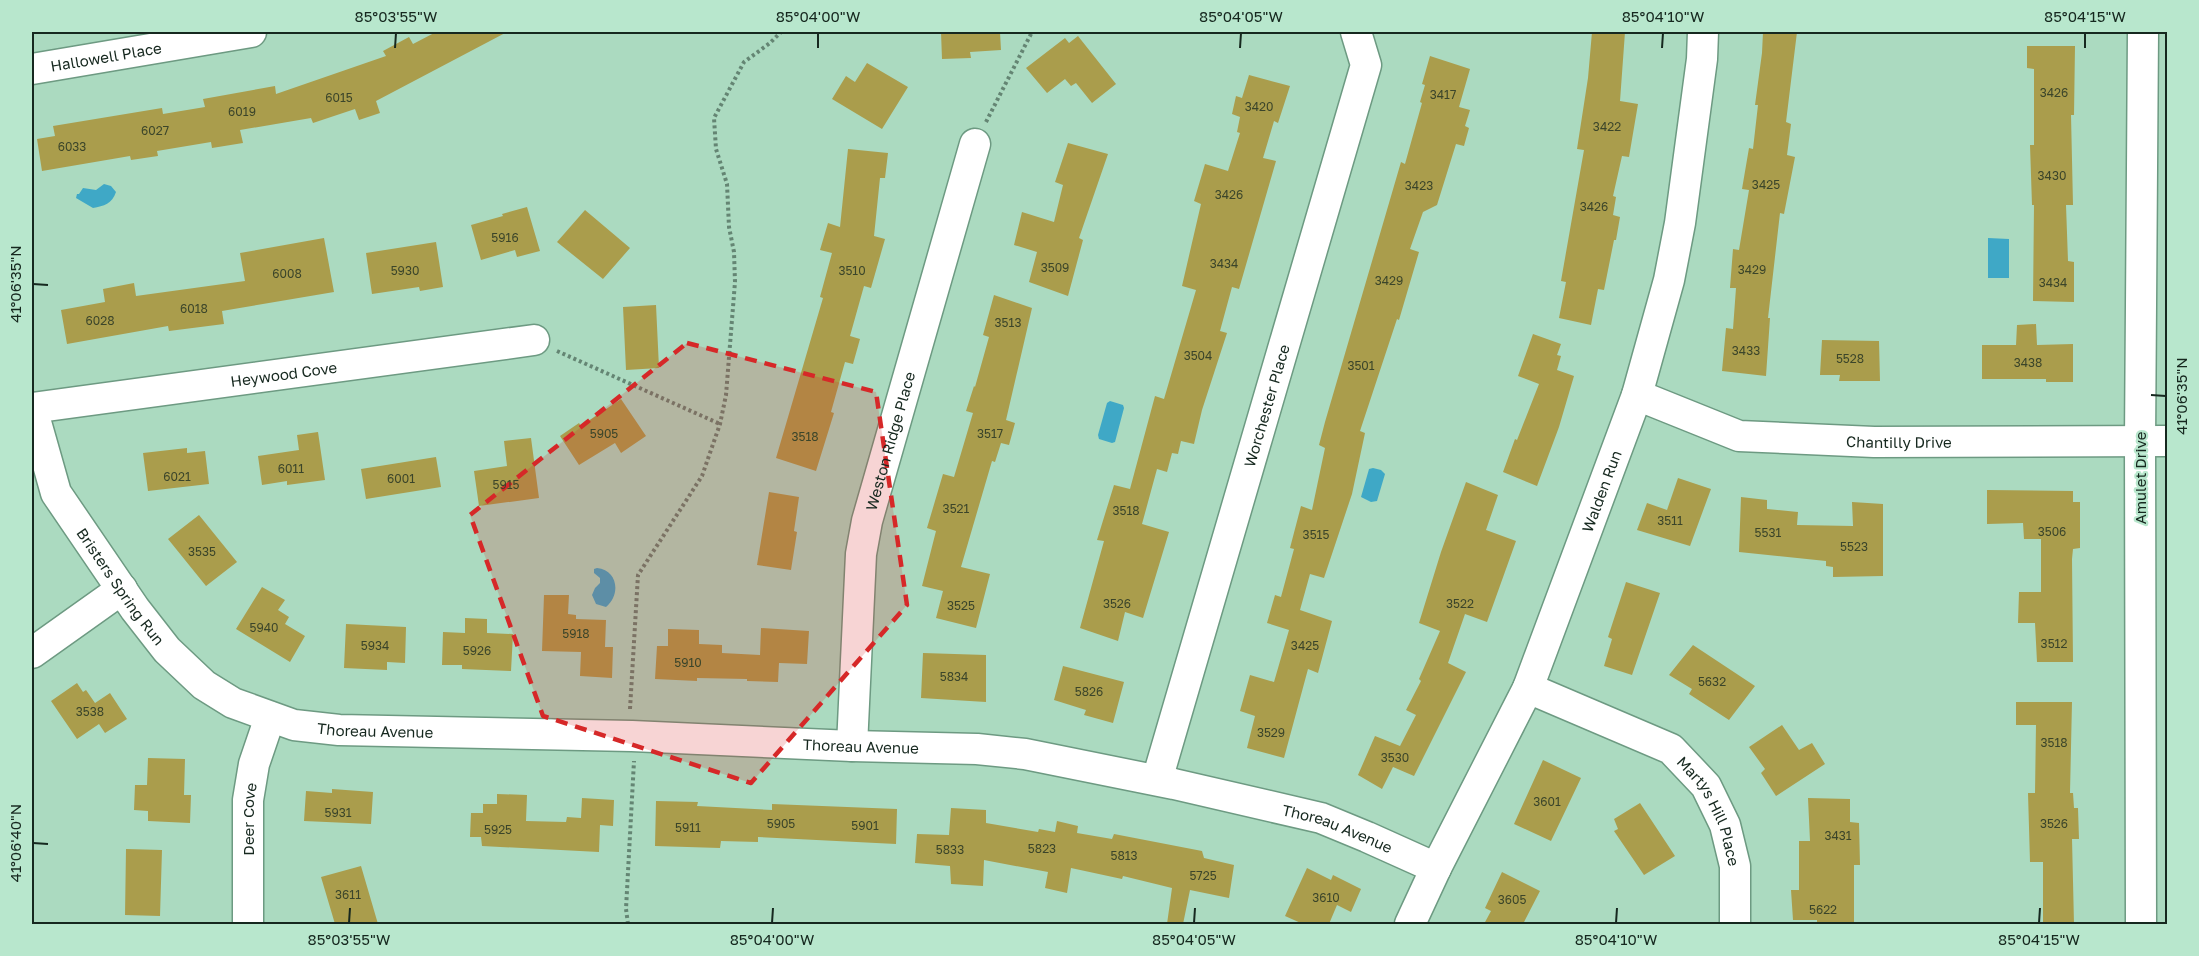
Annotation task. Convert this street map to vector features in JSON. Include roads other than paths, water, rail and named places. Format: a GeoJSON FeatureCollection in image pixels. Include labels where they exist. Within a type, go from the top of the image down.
{"type":"FeatureCollection","features":[{"type":"Feature","properties":{"kind":"street","name":"Hallowell Place"},"geometry":{"type":"LineString","coordinates":[[32,69],[251,32]]}},
{"type":"Feature","properties":{"kind":"street","name":"Worchester Place"},"geometry":{"type":"LineString","coordinates":[[1157,780],[1366,66],[1356,32]]}},
{"type":"Feature","properties":{"kind":"street","name":"Walden Run"},"geometry":{"type":"LineString","coordinates":[[1410,924],[1528,688],[1637,395],[1670,280],[1702,59],[1703,32]]}},
{"type":"Feature","properties":{"kind":"street","name":"Amulet Drive"},"geometry":{"type":"LineString","coordinates":[[2141,924],[2154,441],[2143,32]]}},
{"type":"Feature","properties":{"kind":"street","name":"Weston Ridge Place"},"geometry":{"type":"LineString","coordinates":[[852,746],[861,554],[867,521],[975,144]]}},
{"type":"Feature","properties":{"kind":"street","name":"Heywood Cove"},"geometry":{"type":"LineString","coordinates":[[32,408],[534,340]]}},
{"type":"Feature","properties":{"kind":"street","name":"Chantilly Drive"},"geometry":{"type":"LineString","coordinates":[[1637,395],[1739,436],[1874,442],[2154,441]]}},
{"type":"Feature","properties":{"kind":"street","name":"Bristers Spring Run"},"geometry":{"type":"LineString","coordinates":[[32,408],[56,493],[167,650],[204,685],[233,702],[270,717]]}},
{"type":"Feature","properties":{"kind":"street"},"geometry":{"type":"LineString","coordinates":[[32,653],[122,589]]}},
{"type":"Feature","properties":{"kind":"street","name":"Martys Hill Place"},"geometry":{"type":"LineString","coordinates":[[1528,688],[1671,749],[1707,786],[1725,825],[1735,866],[1735,924]]}},
{"type":"Feature","properties":{"kind":"street","name":"Thoreau Avenue"},"geometry":{"type":"LineString","coordinates":[[270,717],[294,725],[339,730],[632,736],[1025,754],[1157,780],[1321,818],[1436,868]]}},
{"type":"Feature","properties":{"kind":"street","name":"Deer Cove"},"geometry":{"type":"LineString","coordinates":[[248,924],[248,800],[254,764],[270,717]]}},
{"type":"Feature","properties":{"kind":"water"},"geometry":{"type":"Polygon","coordinates":[[[104,184],[111,186],[116,192],[107,204],[93,208],[76,198],[83,188],[96,190],[104,184]]]}},
{"type":"Feature","properties":{"kind":"water"},"geometry":{"type":"Polygon","coordinates":[[[1988,238],[2009,239],[2009,278],[1988,278],[1988,238]]]}},
{"type":"Feature","properties":{"kind":"water"},"geometry":{"type":"Polygon","coordinates":[[[1110,401],[1123,405],[1124,408],[1115,442],[1112,443],[1099,439],[1098,435],[1107,403],[1110,401]]]}},
{"type":"Feature","properties":{"kind":"water"},"geometry":{"type":"Polygon","coordinates":[[[1373,468],[1385,474],[1377,501],[1371,502],[1361,497],[1369,469],[1373,468]]]}},
{"type":"Feature","properties":{"kind":"water"},"geometry":{"type":"Polygon","coordinates":[[[594,569],[609,573],[615,584],[614,596],[606,607],[596,604],[592,595],[600,583],[600,578],[594,573],[594,569]]]}}]}
